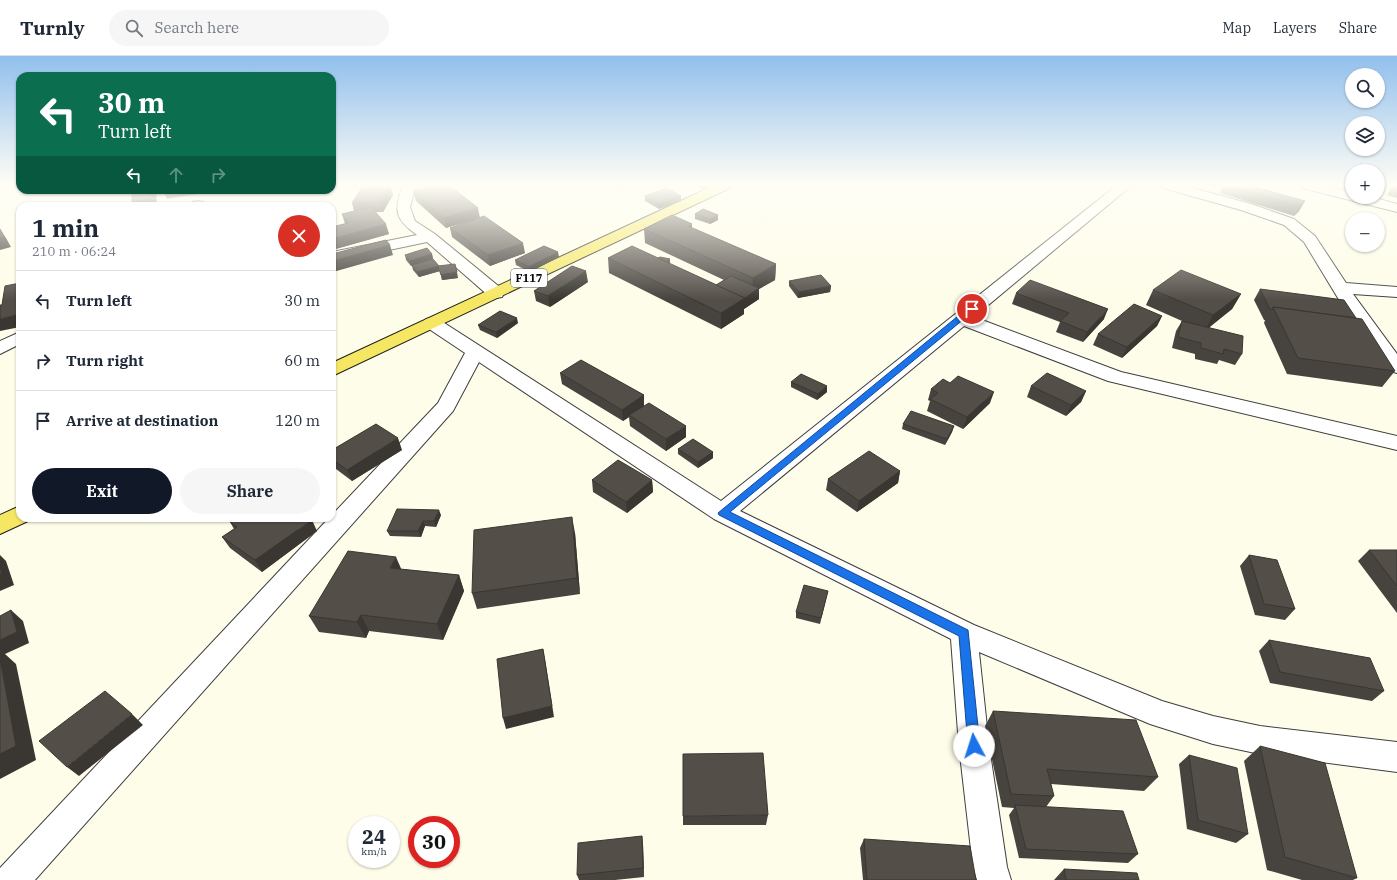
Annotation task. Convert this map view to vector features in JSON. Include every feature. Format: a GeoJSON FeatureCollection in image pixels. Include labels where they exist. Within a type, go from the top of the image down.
{"type":"FeatureCollection","features":[{"type":"Feature","properties":{"kind":"main road","name":"F117"},"geometry":{"type":"LineString","coordinates":[[336,368],[642,223]]}},
{"type":"Feature","properties":{"kind":"main road"},"geometry":{"type":"LineString","coordinates":[[0,525],[16,517]]}},
{"type":"Feature","properties":{"kind":"street"},"geometry":{"type":"LineString","coordinates":[[410,223],[430,237],[496,293]]}},
{"type":"Feature","properties":{"kind":"street"},"geometry":{"type":"LineString","coordinates":[[722,513],[1076,223]]}},
{"type":"Feature","properties":{"kind":"street"},"geometry":{"type":"LineString","coordinates":[[1291,223],[1310,239],[1353,308],[1397,367]]}},
{"type":"Feature","properties":{"kind":"street"},"geometry":{"type":"LineString","coordinates":[[336,256],[430,237]]}},
{"type":"Feature","properties":{"kind":"street"},"geometry":{"type":"LineString","coordinates":[[1341,288],[1397,292]]}},
{"type":"Feature","properties":{"kind":"street"},"geometry":{"type":"LineString","coordinates":[[960,318],[1115,378],[1397,443]]}},
{"type":"Feature","properties":{"kind":"street"},"geometry":{"type":"LineString","coordinates":[[432,323],[722,513],[964,633],[1160,714],[1213,730],[1260,740],[1397,757]]}},
{"type":"Feature","properties":{"kind":"street"},"geometry":{"type":"LineString","coordinates":[[0,348],[16,340]]}},
{"type":"Feature","properties":{"kind":"street"},"geometry":{"type":"LineString","coordinates":[[12,880],[446,406],[475,352]]}},
{"type":"Feature","properties":{"kind":"street"},"geometry":{"type":"LineString","coordinates":[[964,633],[974,746],[990,867],[994,880]]}},
{"type":"Feature","properties":{"kind":"building"},"geometry":{"type":"Polygon","coordinates":[[[346,223],[386,224],[336,238],[336,226],[346,223]]]}},
{"type":"Feature","properties":{"kind":"building"},"geometry":{"type":"Polygon","coordinates":[[[463,223],[495,223],[523,243],[488,255],[450,228],[463,223]]]}},
{"type":"Feature","properties":{"kind":"building"},"geometry":{"type":"Polygon","coordinates":[[[655,223],[691,223],[692,224],[688,226],[776,264],[753,278],[644,229],[655,223]]]}},
{"type":"Feature","properties":{"kind":"building"},"geometry":{"type":"Polygon","coordinates":[[[0,229],[4,237],[0,238],[0,229]]]}},
{"type":"Feature","properties":{"kind":"building"},"geometry":{"type":"Polygon","coordinates":[[[386,240],[390,245],[336,260],[336,253],[386,240]]]}},
{"type":"Feature","properties":{"kind":"building"},"geometry":{"type":"Polygon","coordinates":[[[544,246],[558,252],[529,267],[515,260],[544,246]]]}},
{"type":"Feature","properties":{"kind":"building"},"geometry":{"type":"Polygon","coordinates":[[[632,246],[745,298],[721,313],[608,258],[632,246]]]}},
{"type":"Feature","properties":{"kind":"building"},"geometry":{"type":"Polygon","coordinates":[[[427,248],[432,254],[410,261],[405,255],[427,248]]]}},
{"type":"Feature","properties":{"kind":"building"},"geometry":{"type":"Polygon","coordinates":[[[658,258],[670,259],[667,262],[658,258]]]}},
{"type":"Feature","properties":{"kind":"building"},"geometry":{"type":"Polygon","coordinates":[[[433,259],[439,266],[417,272],[412,265],[433,259]]]}},
{"type":"Feature","properties":{"kind":"building"},"geometry":{"type":"Polygon","coordinates":[[[455,264],[457,272],[441,275],[438,266],[455,264]]]}},
{"type":"Feature","properties":{"kind":"building"},"geometry":{"type":"Polygon","coordinates":[[[572,266],[586,271],[548,296],[534,291],[572,266]]]}},
{"type":"Feature","properties":{"kind":"building"},"geometry":{"type":"Polygon","coordinates":[[[1181,270],[1241,294],[1213,315],[1153,290],[1181,270]]]}},
{"type":"Feature","properties":{"kind":"building"},"geometry":{"type":"Polygon","coordinates":[[[821,275],[831,286],[799,292],[789,281],[821,275]]]}},
{"type":"Feature","properties":{"kind":"building"},"geometry":{"type":"Polygon","coordinates":[[[731,276],[759,288],[745,298],[716,285],[731,276]]]}},
{"type":"Feature","properties":{"kind":"building"},"geometry":{"type":"Polygon","coordinates":[[[1030,280],[1108,309],[1087,332],[1060,321],[1069,313],[1016,293],[1030,280]]]}},
{"type":"Feature","properties":{"kind":"building"},"geometry":{"type":"Polygon","coordinates":[[[16,284],[16,315],[0,319],[0,305],[2,305],[5,286],[16,284]]]}},
{"type":"Feature","properties":{"kind":"building"},"geometry":{"type":"Polygon","coordinates":[[[1260,289],[1344,300],[1356,318],[1273,307],[1272,310],[1270,309],[1260,289]]]}},
{"type":"Feature","properties":{"kind":"building"},"geometry":{"type":"Polygon","coordinates":[[[1134,304],[1162,316],[1127,347],[1098,334],[1134,304]]]}},
{"type":"Feature","properties":{"kind":"building"},"geometry":{"type":"Polygon","coordinates":[[[1273,307],[1362,319],[1395,371],[1298,358],[1273,307]]]}},
{"type":"Feature","properties":{"kind":"building"},"geometry":{"type":"Polygon","coordinates":[[[500,311],[517,318],[496,332],[478,325],[500,311]]]}},
{"type":"Feature","properties":{"kind":"building"},"geometry":{"type":"Polygon","coordinates":[[[1182,321],[1243,336],[1242,354],[1224,349],[1223,354],[1201,348],[1201,343],[1178,337],[1182,321]]]}},
{"type":"Feature","properties":{"kind":"building"},"geometry":{"type":"Polygon","coordinates":[[[581,360],[644,395],[622,410],[560,373],[581,360]]]}},
{"type":"Feature","properties":{"kind":"building"},"geometry":{"type":"Polygon","coordinates":[[[1047,373],[1086,391],[1071,405],[1031,386],[1047,373]]]}},
{"type":"Feature","properties":{"kind":"building"},"geometry":{"type":"Polygon","coordinates":[[[801,374],[827,386],[818,394],[791,382],[801,374]]]}},
{"type":"Feature","properties":{"kind":"building"},"geometry":{"type":"Polygon","coordinates":[[[958,376],[994,392],[967,417],[930,399],[938,393],[931,389],[943,379],[950,383],[958,376]]]}},
{"type":"Feature","properties":{"kind":"building"},"geometry":{"type":"Polygon","coordinates":[[[649,403],[686,426],[666,439],[629,415],[649,403]]]}},
{"type":"Feature","properties":{"kind":"building"},"geometry":{"type":"Polygon","coordinates":[[[911,411],[954,426],[947,439],[903,424],[911,411]]]}},
{"type":"Feature","properties":{"kind":"building"},"geometry":{"type":"Polygon","coordinates":[[[376,424],[398,438],[347,470],[336,462],[336,448],[376,424]]]}},
{"type":"Feature","properties":{"kind":"building"},"geometry":{"type":"Polygon","coordinates":[[[693,439],[713,452],[698,462],[678,449],[693,439]]]}},
{"type":"Feature","properties":{"kind":"building"},"geometry":{"type":"Polygon","coordinates":[[[869,451],[900,471],[859,501],[828,479],[869,451]]]}},
{"type":"Feature","properties":{"kind":"building"},"geometry":{"type":"Polygon","coordinates":[[[618,460],[652,480],[626,502],[592,480],[618,460]]]}},
{"type":"Feature","properties":{"kind":"building"},"geometry":{"type":"Polygon","coordinates":[[[397,509],[439,510],[434,521],[423,521],[418,531],[387,531],[397,509]]]}},
{"type":"Feature","properties":{"kind":"building"},"geometry":{"type":"Polygon","coordinates":[[[572,517],[577,578],[472,593],[474,530],[572,517]]]}},
{"type":"Feature","properties":{"kind":"building"},"geometry":{"type":"Polygon","coordinates":[[[230,522],[309,522],[255,560],[222,537],[237,527],[230,522]]]}},
{"type":"Feature","properties":{"kind":"building"},"geometry":{"type":"Polygon","coordinates":[[[1369,550],[1397,550],[1397,586],[1369,550]]]}},
{"type":"Feature","properties":{"kind":"building"},"geometry":{"type":"Polygon","coordinates":[[[348,551],[396,557],[390,568],[459,575],[437,624],[361,615],[357,622],[309,616],[348,551]]]}},
{"type":"Feature","properties":{"kind":"building"},"geometry":{"type":"Polygon","coordinates":[[[1249,555],[1277,560],[1295,609],[1264,604],[1249,555]]]}},
{"type":"Feature","properties":{"kind":"building"},"geometry":{"type":"Polygon","coordinates":[[[804,585],[828,591],[821,618],[796,612],[804,585]]]}},
{"type":"Feature","properties":{"kind":"building"},"geometry":{"type":"Polygon","coordinates":[[[11,610],[17,632],[0,640],[0,616],[11,610]]]}},
{"type":"Feature","properties":{"kind":"building"},"geometry":{"type":"Polygon","coordinates":[[[1269,640],[1370,658],[1384,691],[1280,672],[1269,640]]]}},
{"type":"Feature","properties":{"kind":"building"},"geometry":{"type":"Polygon","coordinates":[[[543,649],[552,706],[503,718],[497,659],[543,649]]]}},
{"type":"Feature","properties":{"kind":"building"},"geometry":{"type":"Polygon","coordinates":[[[0,658],[16,746],[0,754],[0,658]]]}},
{"type":"Feature","properties":{"kind":"building"},"geometry":{"type":"Polygon","coordinates":[[[105,691],[132,714],[67,767],[39,741],[105,691]]]}},
{"type":"Feature","properties":{"kind":"building"},"geometry":{"type":"Polygon","coordinates":[[[993,711],[1136,720],[1158,777],[1047,769],[1054,796],[1011,794],[993,711]]]}},
{"type":"Feature","properties":{"kind":"building"},"geometry":{"type":"Polygon","coordinates":[[[1260,746],[1325,763],[1357,878],[1285,857],[1260,746]]]}},
{"type":"Feature","properties":{"kind":"building"},"geometry":{"type":"Polygon","coordinates":[[[763,753],[768,815],[683,816],[683,754],[763,753]]]}},
{"type":"Feature","properties":{"kind":"building"},"geometry":{"type":"Polygon","coordinates":[[[1189,755],[1237,768],[1248,834],[1198,820],[1189,755]]]}},
{"type":"Feature","properties":{"kind":"building"},"geometry":{"type":"Polygon","coordinates":[[[1015,805],[1123,811],[1138,854],[1026,849],[1015,805]]]}},
{"type":"Feature","properties":{"kind":"building"},"geometry":{"type":"Polygon","coordinates":[[[642,836],[643,868],[577,875],[578,843],[642,836]]]}},
{"type":"Feature","properties":{"kind":"building"},"geometry":{"type":"Polygon","coordinates":[[[864,839],[970,846],[976,880],[867,880],[864,839]]]}},
{"type":"Feature","properties":{"kind":"building"},"geometry":{"type":"Polygon","coordinates":[[[1064,869],[1137,873],[1139,880],[1066,880],[1064,869]]]}},
{"type":"Feature","properties":{"kind":"route"},"geometry":{"type":"LineString","coordinates":[[972,309],[722,513],[964,633],[974,746]]}}]}
